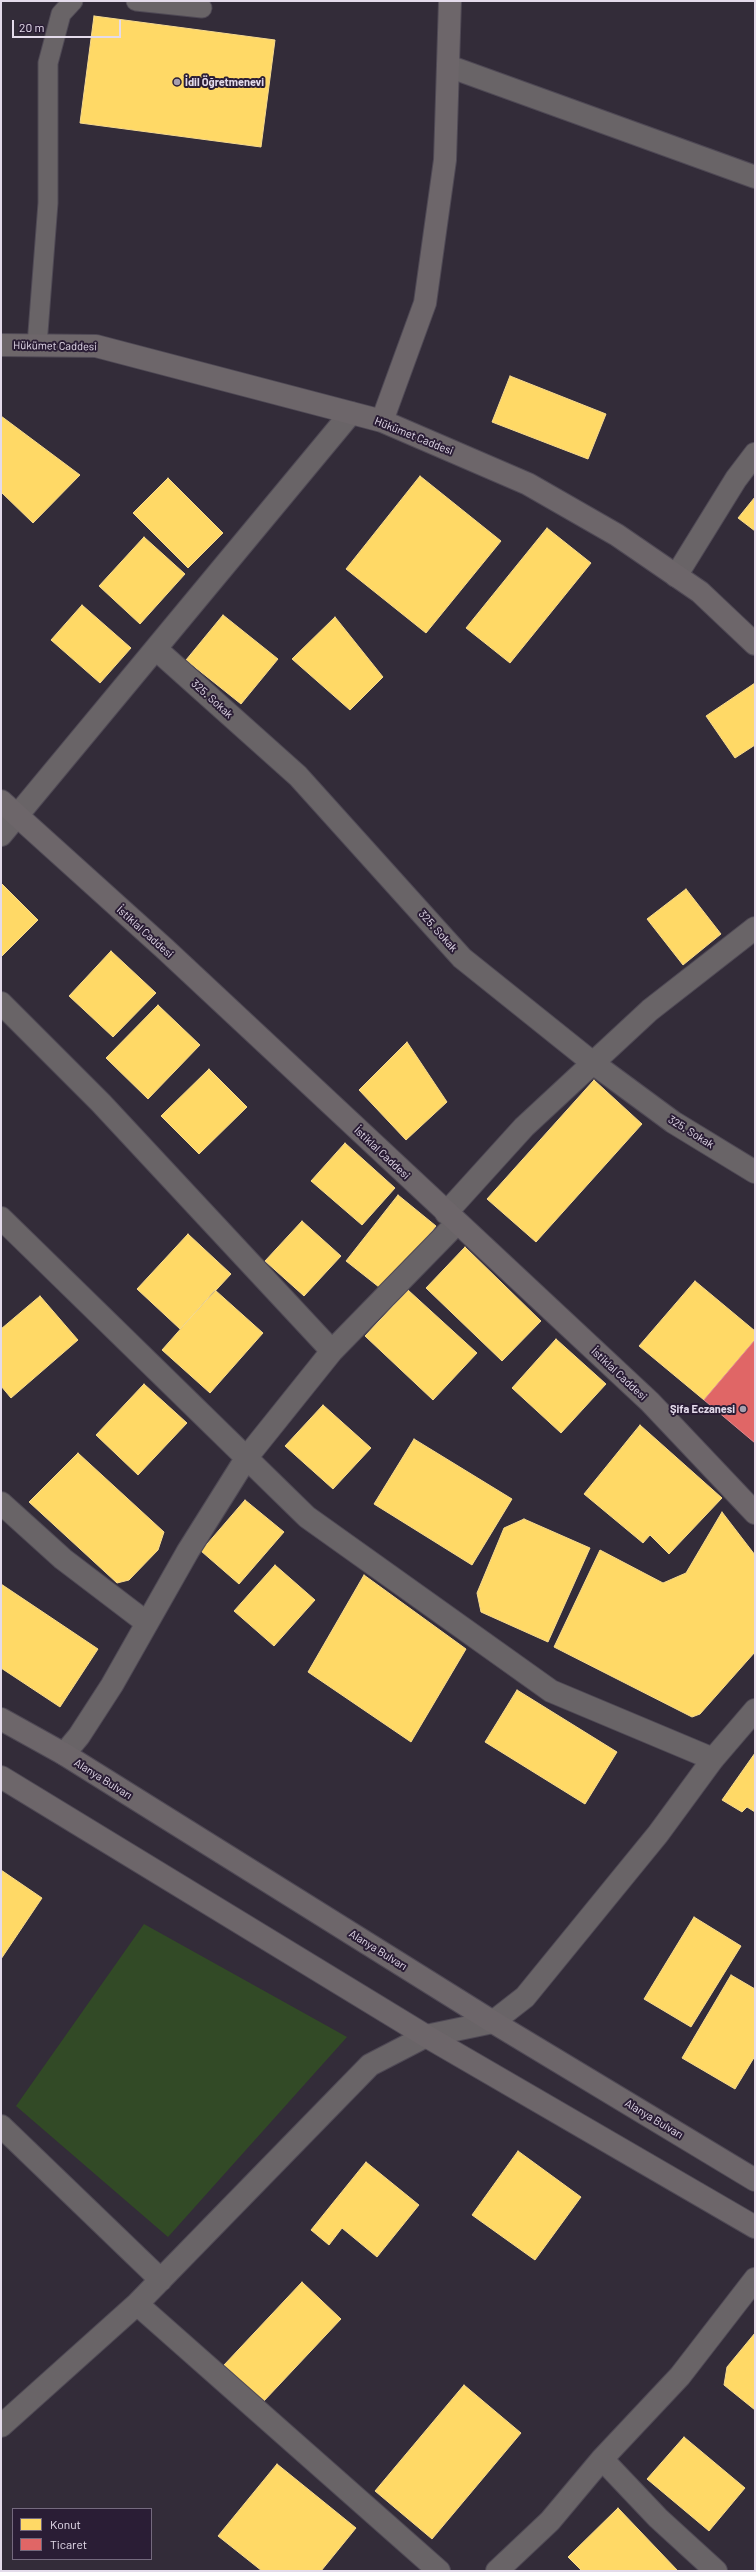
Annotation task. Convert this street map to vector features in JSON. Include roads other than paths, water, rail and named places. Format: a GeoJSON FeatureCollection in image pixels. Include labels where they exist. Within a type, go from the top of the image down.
{"type":"FeatureCollection","features":[{"type":"Feature","properties":{"kind":"street"},"geometry":{"type":"LineString","coordinates":[[382,421],[425,303],[444,160],[450,1]]}},
{"type":"Feature","properties":{"kind":"street"},"geometry":{"type":"LineString","coordinates":[[448,66],[755,177]]}},
{"type":"Feature","properties":{"kind":"street","name":"Hükümet Caddesi"},"geometry":{"type":"LineString","coordinates":[[1,345],[96,346],[382,421],[528,484],[617,535],[700,592],[755,644]]}},
{"type":"Feature","properties":{"kind":"street"},"geometry":{"type":"LineString","coordinates":[[1,835],[17,818],[351,413]]}},
{"type":"Feature","properties":{"kind":"street"},"geometry":{"type":"LineString","coordinates":[[676,576],[736,479],[755,454]]}},
{"type":"Feature","properties":{"kind":"street","name":"325. Sokak"},"geometry":{"type":"LineString","coordinates":[[156,649],[298,776],[462,958],[593,1063],[673,1122],[755,1172]]}},
{"type":"Feature","properties":{"kind":"street","name":"İstiklal Caddesi"},"geometry":{"type":"LineString","coordinates":[[1,800],[17,818],[165,949],[451,1218],[650,1402],[755,1513]]}},
{"type":"Feature","properties":{"kind":"street"},"geometry":{"type":"LineString","coordinates":[[64,1754],[79,1736],[112,1685],[188,1551],[247,1457],[332,1351],[451,1218],[524,1126],[650,1010],[755,928]]}},
{"type":"Feature","properties":{"kind":"street"},"geometry":{"type":"LineString","coordinates":[[1,1003],[101,1103],[332,1351]]}},
{"type":"Feature","properties":{"kind":"street"},"geometry":{"type":"LineString","coordinates":[[1,1218],[307,1517],[551,1691],[713,1759]]}},
{"type":"Feature","properties":{"kind":"street"},"geometry":{"type":"LineString","coordinates":[[1,1504],[62,1559],[147,1623]]}},
{"type":"Feature","properties":{"kind":"street"},"geometry":{"type":"LineString","coordinates":[[1,2426],[137,2304],[370,2065],[426,2036],[493,2022],[525,1997],[658,1834],[713,1759],[755,1710]]}},
{"type":"Feature","properties":{"kind":"street","name":"Alanya Bulvarı"},"geometry":{"type":"LineString","coordinates":[[1,1719],[64,1754],[493,2022],[755,2180]]}},
{"type":"Feature","properties":{"kind":"street"},"geometry":{"type":"LineString","coordinates":[[1,1777],[426,2036],[755,2227]]}},
{"type":"Feature","properties":{"kind":"street"},"geometry":{"type":"LineString","coordinates":[[1,2126],[161,2280]]}},
{"type":"Feature","properties":{"kind":"street"},"geometry":{"type":"LineString","coordinates":[[497,2571],[550,2521],[602,2459],[680,2376],[755,2279]]}},
{"type":"Feature","properties":{"kind":"street"},"geometry":{"type":"LineString","coordinates":[[137,2304],[439,2571]]}},
{"type":"Feature","properties":{"kind":"street"},"geometry":{"type":"LineString","coordinates":[[602,2459],[658,2518],[716,2571]]}},
{"type":"Feature","properties":{"kind":"lane"},"geometry":{"type":"LineString","coordinates":[[37,345],[48,203],[48,63],[61,14],[72,1]]}},
{"type":"Feature","properties":{"kind":"lane"},"geometry":{"type":"LineString","coordinates":[[136,1],[202,8]]}},
{"type":"Feature","properties":{"kind":"place","name":"İdil Öğretmenevi"},"geometry":{"type":"Point","coordinates":[177,82]}},
{"type":"Feature","properties":{"kind":"place","name":"Şifa Eczanesi"},"geometry":{"type":"Point","coordinates":[743,1409]}}]}
